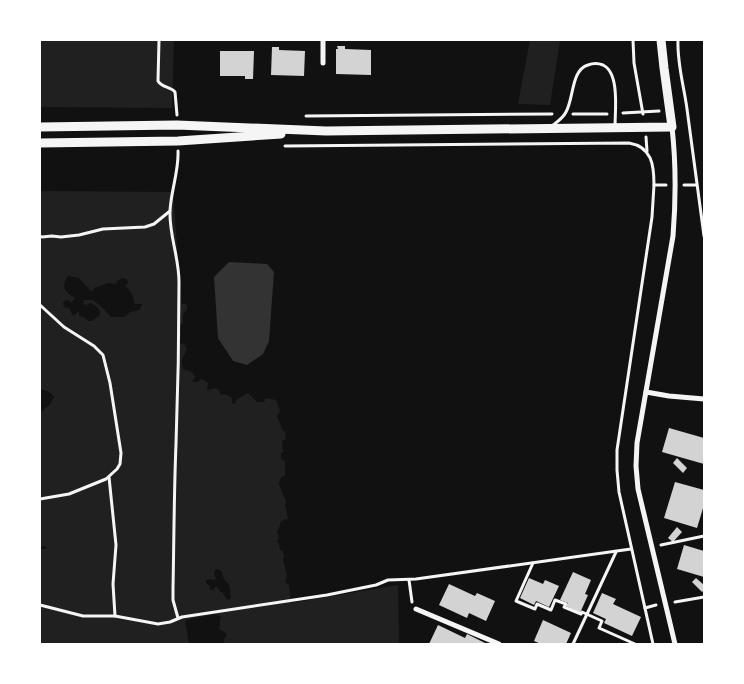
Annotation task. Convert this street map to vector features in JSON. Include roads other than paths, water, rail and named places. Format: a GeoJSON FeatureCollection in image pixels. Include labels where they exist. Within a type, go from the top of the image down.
{"type":"FeatureCollection","features":[{"type":"Feature","properties":{"kind":"street"},"geometry":{"type":"LineString","coordinates":[[323,40],[323,63]]}},
{"type":"Feature","properties":{"kind":"street"},"geometry":{"type":"LineString","coordinates":[[661,40],[676,167],[674,227],[637,443],[636,466],[638,489],[675,644]]}},
{"type":"Feature","properties":{"kind":"street"},"geometry":{"type":"LineString","coordinates":[[40,127],[177,125],[326,131],[672,127]]}},
{"type":"Feature","properties":{"kind":"street"},"geometry":{"type":"LineString","coordinates":[[40,143],[178,141],[326,131]]}},
{"type":"Feature","properties":{"kind":"street"},"geometry":{"type":"LineString","coordinates":[[646,392],[704,399]]}},
{"type":"Feature","properties":{"kind":"street"},"geometry":{"type":"LineString","coordinates":[[416,609],[499,644]]}},
{"type":"Feature","properties":{"kind":"lane"},"geometry":{"type":"LineString","coordinates":[[548,129],[565,114],[572,96],[575,78],[579,71],[585,66],[593,64],[600,64],[608,68],[612,74],[614,81],[615,128]]}}]}
